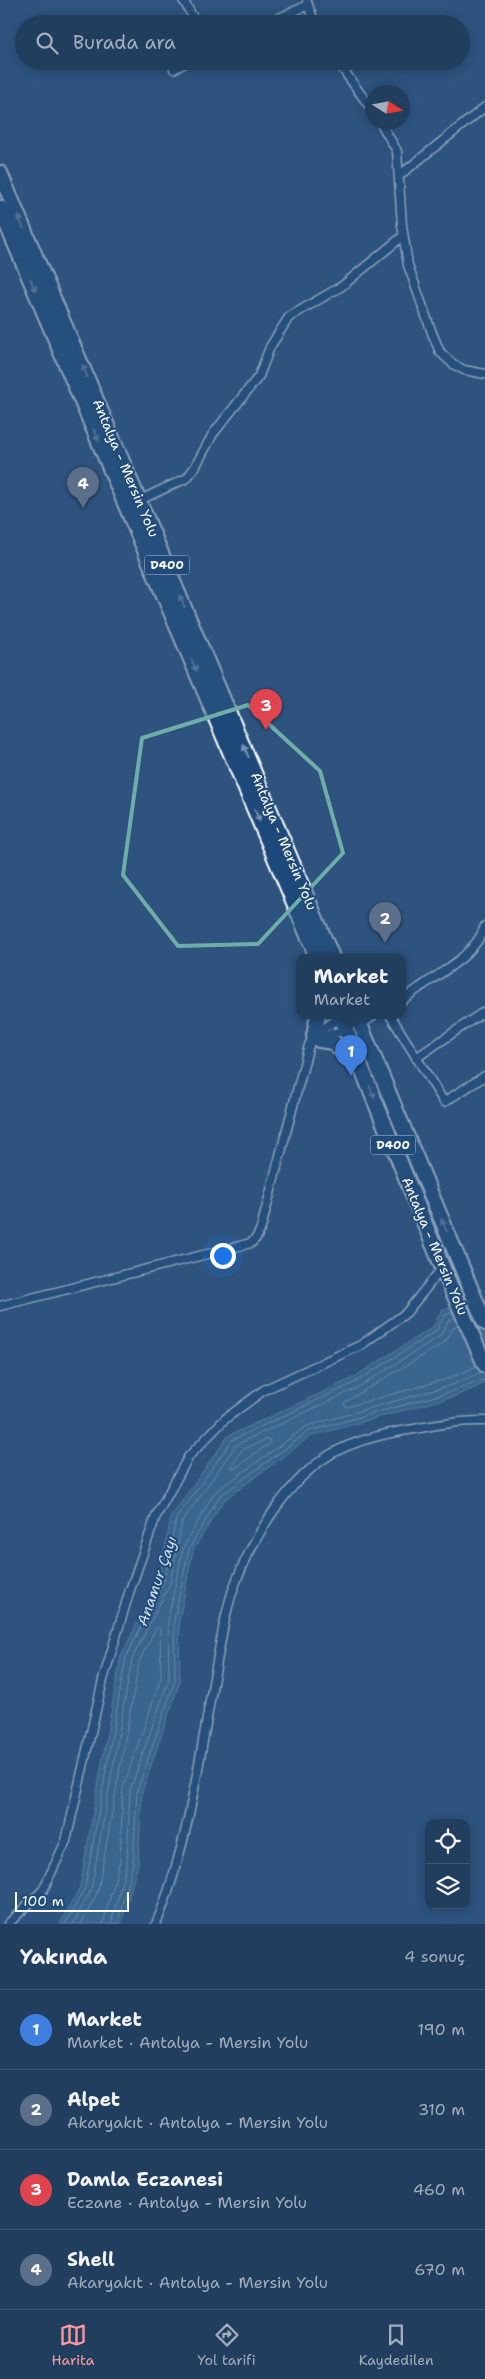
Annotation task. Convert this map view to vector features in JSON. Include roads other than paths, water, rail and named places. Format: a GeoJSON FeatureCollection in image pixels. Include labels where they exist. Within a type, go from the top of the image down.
{"type":"FeatureCollection","features":[{"type":"Feature","properties":{"kind":"highway","name":"Antalya - Mersin Yolu"},"geometry":{"type":"LineString","coordinates":[[0,175],[140,500],[331,954]]}},
{"type":"Feature","properties":{"kind":"highway","name":"Antalya - Mersin Yolu"},"geometry":{"type":"LineString","coordinates":[[0,208],[316,954]]}},
{"type":"Feature","properties":{"kind":"highway"},"geometry":{"type":"LineString","coordinates":[[311,942],[313,954]]}},
{"type":"Feature","properties":{"kind":"highway"},"geometry":{"type":"LineString","coordinates":[[317,1019],[314,1041],[333,1042],[340,1046],[364,1073]]}},
{"type":"Feature","properties":{"kind":"highway","name":"Antalya - Mersin Yolu"},"geometry":{"type":"LineString","coordinates":[[343,1019],[444,1272],[485,1365]]}},
{"type":"Feature","properties":{"kind":"highway","name":"Antalya - Mersin Yolu"},"geometry":{"type":"LineString","coordinates":[[358,1020],[485,1323]]}},
{"type":"Feature","properties":{"kind":"highway"},"geometry":{"type":"LineString","coordinates":[[347,1031],[358,1020]]}},
{"type":"Feature","properties":{"kind":"street"},"geometry":{"type":"LineString","coordinates":[[182,0],[191,15]]}},
{"type":"Feature","properties":{"kind":"street"},"geometry":{"type":"LineString","coordinates":[[283,15],[307,2],[312,15]]}},
{"type":"Feature","properties":{"kind":"street"},"geometry":{"type":"LineString","coordinates":[[343,70],[365,100]]}},
{"type":"Feature","properties":{"kind":"street"},"geometry":{"type":"LineString","coordinates":[[400,175],[485,107]]}},
{"type":"Feature","properties":{"kind":"street"},"geometry":{"type":"LineString","coordinates":[[385,130],[398,151],[408,265],[440,352],[453,364],[464,370],[485,374]]}},
{"type":"Feature","properties":{"kind":"street"},"geometry":{"type":"LineString","coordinates":[[140,500],[187,478],[196,467],[213,434],[259,376],[270,347],[289,317],[342,286],[404,236]]}},
{"type":"Feature","properties":{"kind":"street"},"geometry":{"type":"LineString","coordinates":[[406,997],[470,952],[483,933],[485,926]]}},
{"type":"Feature","properties":{"kind":"street"},"geometry":{"type":"LineString","coordinates":[[406,993],[414,990]]}},
{"type":"Feature","properties":{"kind":"street"},"geometry":{"type":"LineString","coordinates":[[416,1058],[485,1011]]}},
{"type":"Feature","properties":{"kind":"street"},"geometry":{"type":"LineString","coordinates":[[0,1306],[251,1243],[257,1237],[261,1228],[314,1041],[338,1019]]}},
{"type":"Feature","properties":{"kind":"street"},"geometry":{"type":"LineString","coordinates":[[392,1019],[444,1102],[485,1076]]}},
{"type":"Feature","properties":{"kind":"street"},"geometry":{"type":"LineString","coordinates":[[314,1041],[347,1031]]}},
{"type":"Feature","properties":{"kind":"street"},"geometry":{"type":"LineString","coordinates":[[8,1924],[43,1890],[66,1841],[103,1680],[129,1593],[156,1516],[189,1456],[225,1419],[264,1390],[361,1345],[406,1313],[444,1272]]}},
{"type":"Feature","properties":{"kind":"street"},"geometry":{"type":"LineString","coordinates":[[156,1924],[171,1887],[180,1850],[224,1630],[236,1581],[279,1504],[306,1474],[331,1454],[354,1443],[400,1431],[469,1420],[485,1421]]}},
{"type":"Feature","properties":{"kind":"water"},"geometry":{"type":"Polygon","coordinates":[[[485,1298],[485,1383],[456,1396],[311,1436],[224,1500],[193,1550],[179,1621],[180,1681],[142,1792],[138,1864],[121,1924],[60,1924],[80,1887],[121,1656],[159,1579],[171,1517],[228,1436],[351,1379],[433,1327],[442,1310],[485,1298]]]}},
{"type":"Feature","properties":{"kind":"place","name":"Shell"},"geometry":{"type":"Point","coordinates":[83,508]}},
{"type":"Feature","properties":{"kind":"place","name":"Damla Eczanesi"},"geometry":{"type":"Point","coordinates":[266,730]}},
{"type":"Feature","properties":{"kind":"place","name":"Alpet"},"geometry":{"type":"Point","coordinates":[385,943]}},
{"type":"Feature","properties":{"kind":"place","name":"Market"},"geometry":{"type":"Point","coordinates":[351,1076]}},
{"type":"Feature","properties":{"kind":"water label","name":"Anamur Çayı"},"geometry":{"type":"Point","coordinates":[157,1581]}}]}
